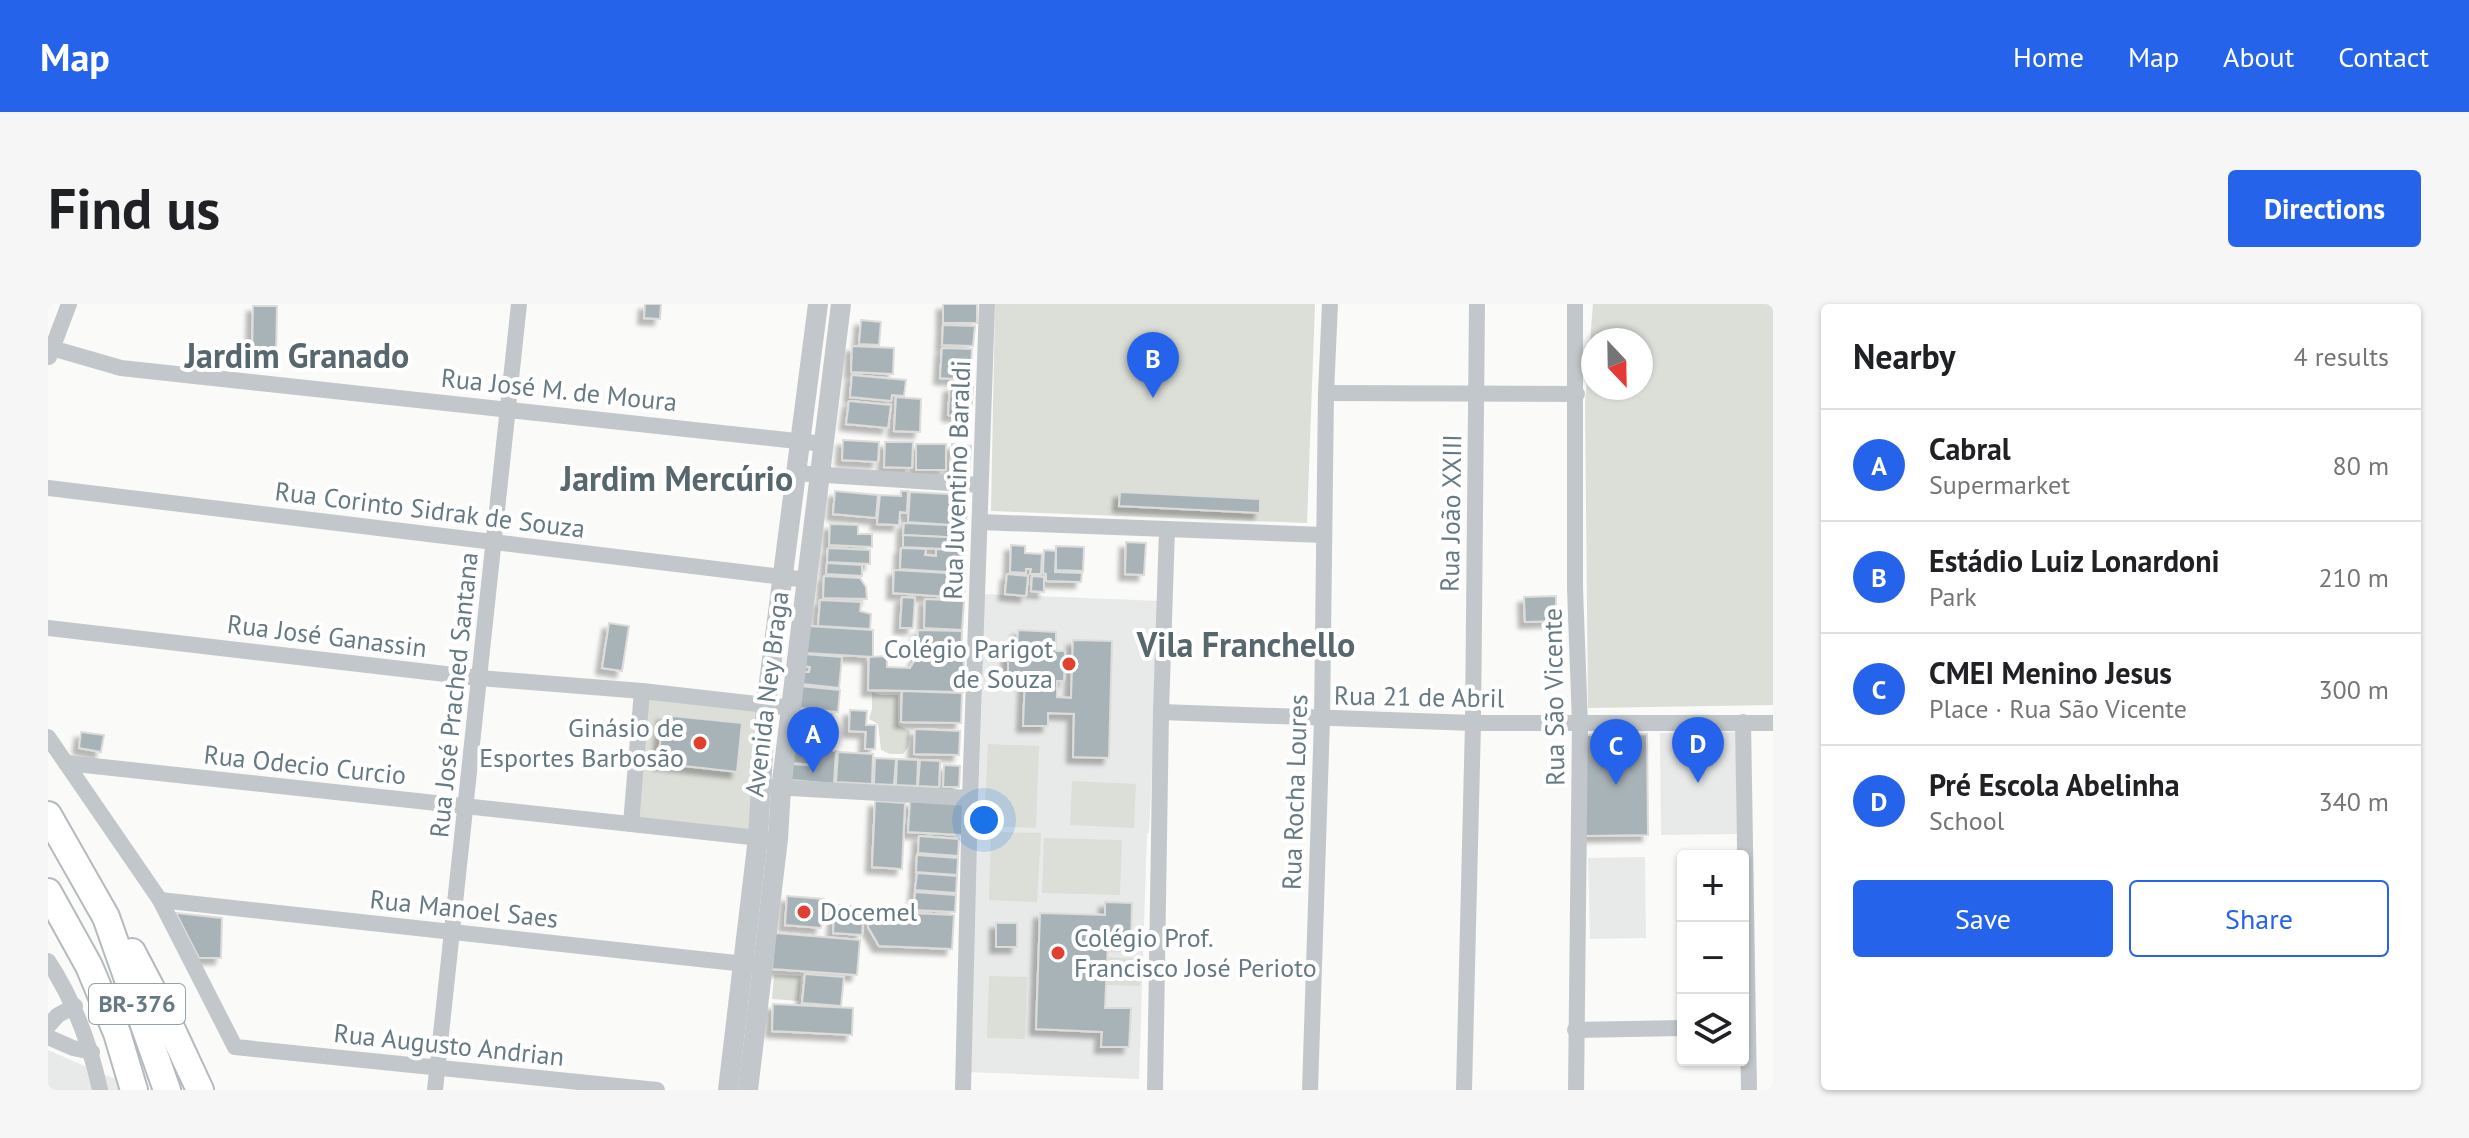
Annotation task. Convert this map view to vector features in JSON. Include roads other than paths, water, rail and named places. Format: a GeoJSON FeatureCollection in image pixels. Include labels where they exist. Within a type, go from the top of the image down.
{"type":"FeatureCollection","features":[{"type":"Feature","properties":{"kind":"highway","name":"BR-376"},"geometry":{"type":"LineString","coordinates":[[48,815],[106,917],[167,1090]]}},
{"type":"Feature","properties":{"kind":"highway","name":"BR-376"},"geometry":{"type":"LineString","coordinates":[[48,892],[89,966],[117,1033],[134,1090]]}},
{"type":"Feature","properties":{"kind":"highway"},"geometry":{"type":"LineString","coordinates":[[106,917],[136,958],[200,1090]]}},
{"type":"Feature","properties":{"kind":"highway"},"geometry":{"type":"LineString","coordinates":[[117,1033],[123,1090]]}},
{"type":"Feature","properties":{"kind":"street"},"geometry":{"type":"LineString","coordinates":[[49,351],[69,304]]}},
{"type":"Feature","properties":{"kind":"street","name":"Rua José Prached Santana"},"geometry":{"type":"LineString","coordinates":[[435,1090],[519,304]]}},
{"type":"Feature","properties":{"kind":"street","name":"Avenida Ney Braga"},"geometry":{"type":"LineString","coordinates":[[748,1090],[764,965],[771,787],[766,705],[818,304]]}},
{"type":"Feature","properties":{"kind":"street","name":"Avenida Ney Braga"},"geometry":{"type":"LineString","coordinates":[[771,787],[793,708],[841,304]]}},
{"type":"Feature","properties":{"kind":"street","name":"Rua Juventino Baraldi"},"geometry":{"type":"LineString","coordinates":[[963,1090],[987,304]]}},
{"type":"Feature","properties":{"kind":"street","name":"Rua Rocha Loures"},"geometry":{"type":"LineString","coordinates":[[1310,1090],[1322,719],[1330,304]]}},
{"type":"Feature","properties":{"kind":"street","name":"Rua João XXIII"},"geometry":{"type":"LineString","coordinates":[[1464,1090],[1473,723],[1477,304]]}},
{"type":"Feature","properties":{"kind":"street","name":"Rua São Vicente"},"geometry":{"type":"LineString","coordinates":[[1575,304],[1575,588],[1580,724],[1576,1090]]}},
{"type":"Feature","properties":{"kind":"street","name":"Rua José M. de Moura"},"geometry":{"type":"LineString","coordinates":[[49,351],[121,368],[824,444]]}},
{"type":"Feature","properties":{"kind":"street"},"geometry":{"type":"LineString","coordinates":[[1326,393],[1577,394]]}},
{"type":"Feature","properties":{"kind":"street"},"geometry":{"type":"LineString","coordinates":[[795,473],[980,485]]}},
{"type":"Feature","properties":{"kind":"street","name":"Rua Corinto Sidrak de Souza"},"geometry":{"type":"LineString","coordinates":[[48,488],[807,580]]}},
{"type":"Feature","properties":{"kind":"street"},"geometry":{"type":"LineString","coordinates":[[980,522],[1324,535]]}},
{"type":"Feature","properties":{"kind":"street"},"geometry":{"type":"LineString","coordinates":[[1155,1090],[1167,529]]}},
{"type":"Feature","properties":{"kind":"street","name":"Rua José Ganassin"},"geometry":{"type":"LineString","coordinates":[[48,628],[480,678],[642,691],[793,708]]}},
{"type":"Feature","properties":{"kind":"street"},"geometry":{"type":"LineString","coordinates":[[631,824],[642,691]]}},
{"type":"Feature","properties":{"kind":"street","name":"Rua 21 de Abril"},"geometry":{"type":"LineString","coordinates":[[1161,712],[1473,723],[1773,723]]}},
{"type":"Feature","properties":{"kind":"street"},"geometry":{"type":"LineString","coordinates":[[1743,722],[1745,994]]}},
{"type":"Feature","properties":{"kind":"street"},"geometry":{"type":"LineString","coordinates":[[48,737],[160,900]]}},
{"type":"Feature","properties":{"kind":"street","name":"Rua Odecio Curcio"},"geometry":{"type":"LineString","coordinates":[[66,763],[768,839]]}},
{"type":"Feature","properties":{"kind":"street"},"geometry":{"type":"LineString","coordinates":[[771,787],[970,798]]}},
{"type":"Feature","properties":{"kind":"street","name":"Avenida Ney Braga"},"geometry":{"type":"LineString","coordinates":[[728,1090],[742,965],[768,839]]}},
{"type":"Feature","properties":{"kind":"street","name":"Rua Manoel Saes"},"geometry":{"type":"LineString","coordinates":[[160,900],[764,965]]}},
{"type":"Feature","properties":{"kind":"street","name":"Rua Augusto Andrian"},"geometry":{"type":"LineString","coordinates":[[160,900],[235,1047],[657,1090]]}},
{"type":"Feature","properties":{"kind":"street"},"geometry":{"type":"LineString","coordinates":[[48,961],[75,1006],[92,1052],[100,1090]]}},
{"type":"Feature","properties":{"kind":"street"},"geometry":{"type":"LineString","coordinates":[[48,1026],[58,1015],[75,1006]]}},
{"type":"Feature","properties":{"kind":"street"},"geometry":{"type":"LineString","coordinates":[[1575,1030],[1677,1028]]}},
{"type":"Feature","properties":{"kind":"street"},"geometry":{"type":"LineString","coordinates":[[48,1037],[92,1052]]}},
{"type":"Feature","properties":{"kind":"street"},"geometry":{"type":"LineString","coordinates":[[1747,1066],[1749,1090]]}},
{"type":"Feature","properties":{"kind":"place","name":"Estádio Luiz Lonardoni"},"geometry":{"type":"Point","coordinates":[1153,398]}},
{"type":"Feature","properties":{"kind":"place","name":"Colégio Parigot de Souza"},"geometry":{"type":"Point","coordinates":[1069,664]}},
{"type":"Feature","properties":{"kind":"place","name":"Ginásio de Esportes Barbosão"},"geometry":{"type":"Point","coordinates":[700,743]}},
{"type":"Feature","properties":{"kind":"place","name":"Cabral"},"geometry":{"type":"Point","coordinates":[813,773]}},
{"type":"Feature","properties":{"kind":"place","name":"Pré Escola Abelinha"},"geometry":{"type":"Point","coordinates":[1698,783]}},
{"type":"Feature","properties":{"kind":"place","name":"CMEI Menino Jesus"},"geometry":{"type":"Point","coordinates":[1616,785]}},
{"type":"Feature","properties":{"kind":"place","name":"Docemel"},"geometry":{"type":"Point","coordinates":[804,912]}},
{"type":"Feature","properties":{"kind":"place","name":"Colégio Prof. Francisco José Perioto"},"geometry":{"type":"Point","coordinates":[1058,953]}},
{"type":"Feature","properties":{"kind":"district","name":"Jardim Granado"},"geometry":{"type":"Point","coordinates":[297,356]}},
{"type":"Feature","properties":{"kind":"district","name":"Jardim Mercúrio"},"geometry":{"type":"Point","coordinates":[677,479]}},
{"type":"Feature","properties":{"kind":"district","name":"Vila Franchello"},"geometry":{"type":"Point","coordinates":[1246,645]}}]}
